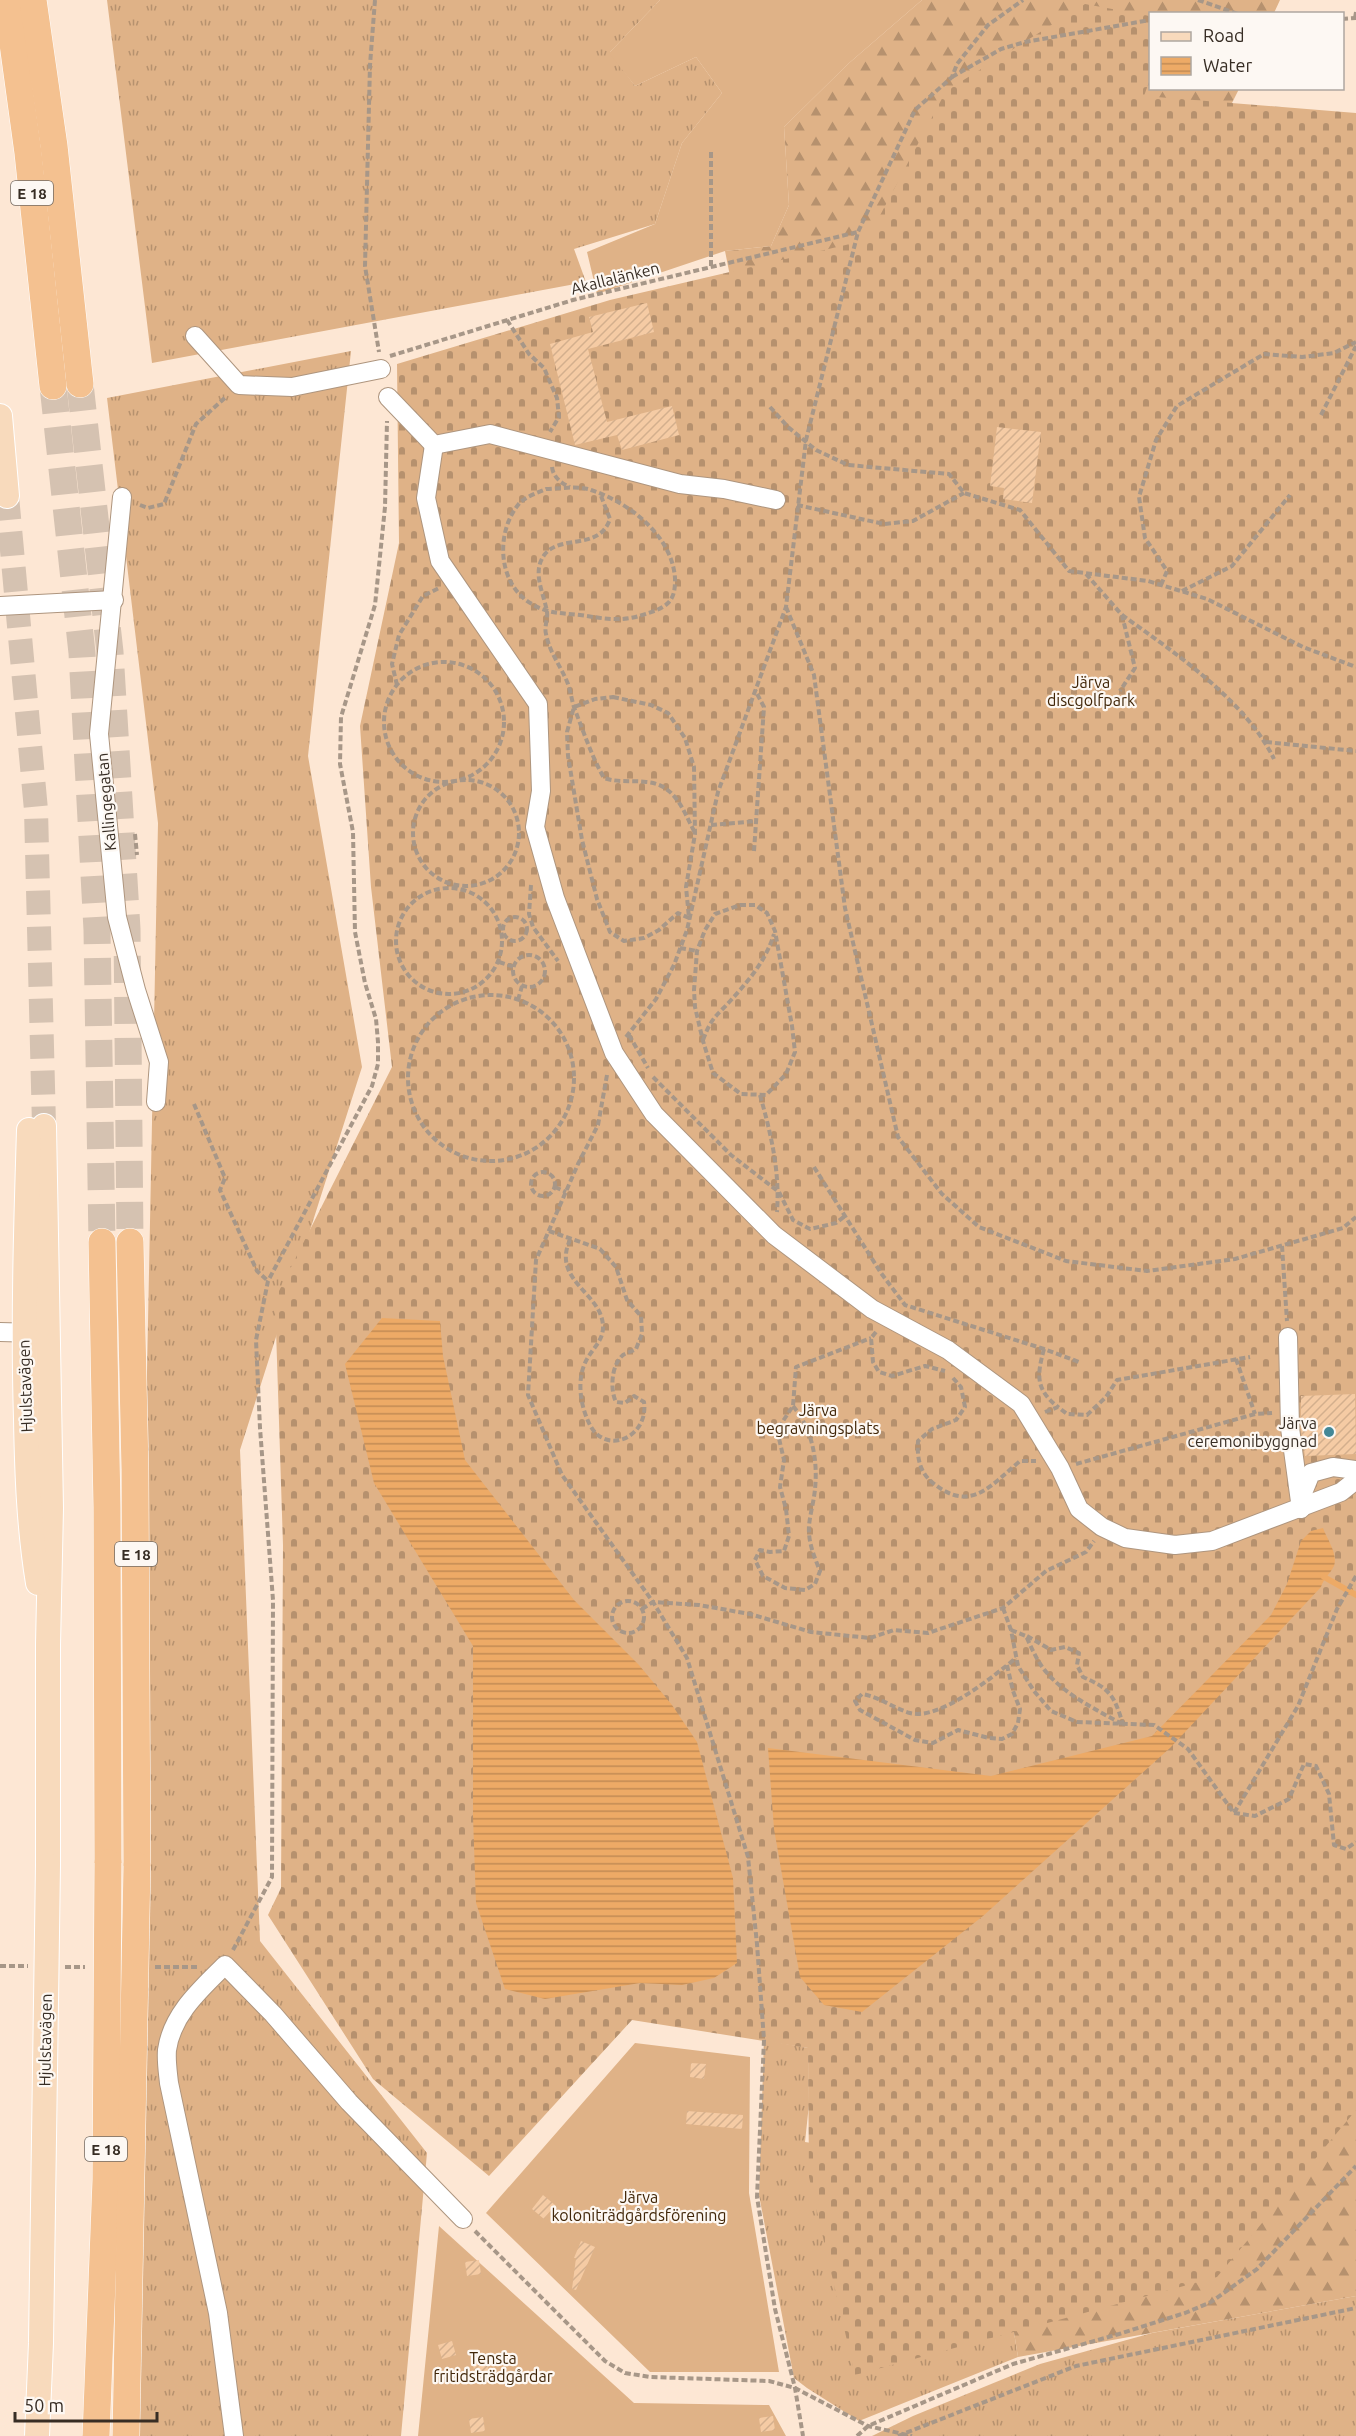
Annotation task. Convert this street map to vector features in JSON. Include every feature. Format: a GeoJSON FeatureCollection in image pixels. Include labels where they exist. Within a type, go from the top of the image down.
{"type":"FeatureCollection","features":[{"type":"Feature","properties":{"kind":"highway","name":"E 18"},"geometry":{"type":"LineString","coordinates":[[6,0],[28,153],[53,386]]}},
{"type":"Feature","properties":{"kind":"highway","name":"E 18"},"geometry":{"type":"LineString","coordinates":[[33,0],[54,146],[80,384]]}},
{"type":"Feature","properties":{"kind":"highway","name":"E 18"},"geometry":{"type":"LineString","coordinates":[[96,2436],[106,2180],[108,1863],[107,1507],[102,1242]]}},
{"type":"Feature","properties":{"kind":"highway","name":"E 18"},"geometry":{"type":"LineString","coordinates":[[126,2436],[137,1866],[135,1469],[130,1242]]}},
{"type":"Feature","properties":{"kind":"main road"},"geometry":{"type":"LineString","coordinates":[[0,416],[7,496]]}},
{"type":"Feature","properties":{"kind":"main road","name":"Hjulstavägen"},"geometry":{"type":"LineString","coordinates":[[37,2436],[41,2343],[51,1508],[48,1333],[37,1126],[12,1332],[32,1545],[48,1645]]}},
{"type":"Feature","properties":{"kind":"street"},"geometry":{"type":"LineString","coordinates":[[195,336],[239,385],[292,387],[380,364]]}},
{"type":"Feature","properties":{"kind":"street"},"geometry":{"type":"LineString","coordinates":[[388,397],[434,446]]}},
{"type":"Feature","properties":{"kind":"street"},"geometry":{"type":"LineString","coordinates":[[434,446],[490,434],[680,484],[724,489],[776,500]]}},
{"type":"Feature","properties":{"kind":"street"},"geometry":{"type":"LineString","coordinates":[[434,446],[426,498],[440,561],[538,704],[541,791],[535,827],[555,898],[614,1053],[654,1114],[766,1228],[872,1309],[948,1350],[1021,1404],[1056,1462],[1079,1509],[1102,1527],[1125,1538],[1174,1545],[1212,1541],[1300,1505],[1341,1492],[1356,1480]]}},
{"type":"Feature","properties":{"kind":"street","name":"Kallingegatan"},"geometry":{"type":"LineString","coordinates":[[122,496],[114,600],[99,734],[117,917],[136,990],[159,1062],[156,1102]]}},
{"type":"Feature","properties":{"kind":"street"},"geometry":{"type":"LineString","coordinates":[[0,606],[114,600]]}},
{"type":"Feature","properties":{"kind":"street"},"geometry":{"type":"LineString","coordinates":[[12,1332],[48,1333]]}},
{"type":"Feature","properties":{"kind":"street"},"geometry":{"type":"LineString","coordinates":[[1288,1337],[1287,1364],[1292,1449],[1300,1505]]}},
{"type":"Feature","properties":{"kind":"street"},"geometry":{"type":"LineString","coordinates":[[1300,1505],[1311,1473],[1333,1467],[1356,1470]]}},
{"type":"Feature","properties":{"kind":"street"},"geometry":{"type":"LineString","coordinates":[[234,2436],[218,2313],[168,2083],[167,2051],[173,2025],[193,1997],[225,1965],[273,2014],[349,2102],[463,2219]]}},
{"type":"Feature","properties":{"kind":"path"},"geometry":{"type":"LineString","coordinates":[[375,0],[369,88],[365,266],[380,364]]}},
{"type":"Feature","properties":{"kind":"path"},"geometry":{"type":"LineString","coordinates":[[952,77],[957,64],[988,25],[1023,0]]}},
{"type":"Feature","properties":{"kind":"path"},"geometry":{"type":"LineString","coordinates":[[1198,0],[1232,12]]}},
{"type":"Feature","properties":{"kind":"path"},"geometry":{"type":"LineString","coordinates":[[1356,12],[1356,18]]}},
{"type":"Feature","properties":{"kind":"path"},"geometry":{"type":"LineString","coordinates":[[803,2436],[795,2388],[775,2309],[757,2197],[764,2040],[748,1857],[687,1658],[653,1602],[562,1475],[528,1395],[536,1260],[598,1125],[608,1065],[614,1053],[656,999],[674,965],[680,948],[718,792],[786,607],[806,440],[858,232],[915,110],[952,77],[1001,49],[1017,44],[1149,20]]}},
{"type":"Feature","properties":{"kind":"path"},"geometry":{"type":"LineString","coordinates":[[711,152],[711,266]]}},
{"type":"Feature","properties":{"kind":"path","name":"Akallalänken"},"geometry":{"type":"LineString","coordinates":[[380,364],[573,300],[858,232]]}},
{"type":"Feature","properties":{"kind":"path"},"geometry":{"type":"LineString","coordinates":[[507,320],[529,354],[544,368],[557,398],[559,417],[548,450],[552,471],[562,484],[581,489]]}},
{"type":"Feature","properties":{"kind":"path"},"geometry":{"type":"LineString","coordinates":[[1321,415],[1356,344]]}},
{"type":"Feature","properties":{"kind":"path"},"geometry":{"type":"LineString","coordinates":[[1161,585],[1167,571],[1145,538],[1139,497],[1156,440],[1177,406],[1264,354],[1302,357],[1334,353],[1356,344]]}},
{"type":"Feature","properties":{"kind":"path"},"geometry":{"type":"LineString","coordinates":[[147,508],[164,504],[196,424],[239,385]]}},
{"type":"Feature","properties":{"kind":"path"},"geometry":{"type":"LineString","coordinates":[[225,1965],[272,1876],[273,1600],[256,1340],[268,1281],[372,1086],[378,1064],[376,1019],[365,983],[355,932],[353,832],[340,764],[341,717],[375,605],[385,507],[388,397]]}},
{"type":"Feature","properties":{"kind":"path"},"geometry":{"type":"LineString","coordinates":[[770,407],[788,427],[816,450],[848,465],[949,474],[964,493],[1020,510],[1069,571],[1148,581],[1207,599],[1303,647],[1356,667]]}},
{"type":"Feature","properties":{"kind":"path"},"geometry":{"type":"LineString","coordinates":[[546,489],[590,489],[601,495],[627,507],[644,520],[668,552],[674,570],[675,590],[668,603],[654,611],[627,620],[547,612],[530,603],[509,582],[503,555],[507,523],[520,502],[546,489]]}},
{"type":"Feature","properties":{"kind":"path"},"geometry":{"type":"LineString","coordinates":[[776,500],[884,524],[913,521],[964,493]]}},
{"type":"Feature","properties":{"kind":"path"},"geometry":{"type":"LineString","coordinates":[[601,495],[610,519],[603,532],[592,538],[552,549],[544,555],[538,571],[547,612],[545,631],[553,658],[561,668],[594,760],[604,778],[617,782],[660,784],[676,796],[695,834]]}},
{"type":"Feature","properties":{"kind":"path"},"geometry":{"type":"LineString","coordinates":[[1181,591],[1232,566],[1290,495]]}},
{"type":"Feature","properties":{"kind":"path"},"geometry":{"type":"LineString","coordinates":[[1085,573],[1122,615],[1220,690],[1266,741],[1274,759]]}},
{"type":"Feature","properties":{"kind":"path"},"geometry":{"type":"LineString","coordinates":[[397,685],[392,664],[399,635],[423,596],[440,588],[458,589]]}},
{"type":"Feature","properties":{"kind":"path"},"geometry":{"type":"LineString","coordinates":[[786,607],[814,675],[845,908],[898,1137],[942,1194],[979,1227],[1066,1261],[1147,1271],[1235,1259],[1343,1228],[1356,1217]]}},
{"type":"Feature","properties":{"kind":"path"},"geometry":{"type":"LineString","coordinates":[[1120,691],[1135,668],[1122,615]]}},
{"type":"Feature","properties":{"kind":"path"},"geometry":{"type":"LineString","coordinates":[[450,782],[436,789],[424,800],[416,815],[413,832],[415,848],[422,863],[433,875],[447,883],[463,886],[480,885],[495,878],[507,868],[516,854],[520,837],[519,820],[512,804],[486,783],[469,779],[459,781],[450,782],[439,782],[421,778],[405,769],[393,755],[386,738],[384,720],[387,702],[397,685],[411,672],[429,664],[448,662],[468,666],[484,677],[497,692],[504,710],[504,730],[499,749],[488,764],[474,775],[459,781]]}},
{"type":"Feature","properties":{"kind":"path"},"geometry":{"type":"LineString","coordinates":[[754,851],[764,707],[755,690]]}},
{"type":"Feature","properties":{"kind":"path"},"geometry":{"type":"LineString","coordinates":[[574,708],[595,699],[614,696],[651,705],[668,714],[685,738],[694,767],[695,834],[686,887],[689,918]]}},
{"type":"Feature","properties":{"kind":"path"},"geometry":{"type":"LineString","coordinates":[[574,708],[567,732],[567,756],[582,840],[597,899],[610,932],[624,941],[644,938],[659,930],[678,913],[689,918]]}},
{"type":"Feature","properties":{"kind":"path"},"geometry":{"type":"LineString","coordinates":[[1266,741],[1356,751]]}},
{"type":"Feature","properties":{"kind":"path"},"geometry":{"type":"LineString","coordinates":[[711,825],[757,821]]}},
{"type":"Feature","properties":{"kind":"path"},"geometry":{"type":"LineString","coordinates":[[135,834],[137,855]]}},
{"type":"Feature","properties":{"kind":"path"},"geometry":{"type":"LineString","coordinates":[[525,924],[519,918],[511,917],[505,922],[502,929],[503,945],[499,962],[490,976],[478,986],[463,993],[446,994],[430,991],[416,983],[405,970],[398,956],[396,939],[399,923],[407,908],[419,896],[435,889],[452,887],[469,891],[483,899],[495,912],[502,929],[507,939],[519,941],[526,933],[525,924]]}},
{"type":"Feature","properties":{"kind":"path"},"geometry":{"type":"LineString","coordinates":[[740,905],[755,905],[767,913],[775,931],[795,1052],[786,1074],[770,1093],[741,1094],[713,1073],[703,1041],[694,990],[698,951],[705,930],[715,914],[740,905]]}},
{"type":"Feature","properties":{"kind":"path"},"geometry":{"type":"LineString","coordinates":[[525,924],[531,922]]}},
{"type":"Feature","properties":{"kind":"path"},"geometry":{"type":"LineString","coordinates":[[703,1041],[710,1021],[730,1002],[768,954],[775,931]]}},
{"type":"Feature","properties":{"kind":"path"},"geometry":{"type":"LineString","coordinates":[[680,948],[698,951]]}},
{"type":"Feature","properties":{"kind":"path"},"geometry":{"type":"LineString","coordinates":[[527,956],[537,958],[543,965],[545,974],[540,982],[532,987],[522,986],[516,980],[514,967],[519,959],[527,956]]}},
{"type":"Feature","properties":{"kind":"path"},"geometry":{"type":"LineString","coordinates":[[499,962],[514,967]]}},
{"type":"Feature","properties":{"kind":"path"},"geometry":{"type":"LineString","coordinates":[[518,1000],[522,986]]}},
{"type":"Feature","properties":{"kind":"path"},"geometry":{"type":"LineString","coordinates":[[477,996],[502,996],[518,1000],[528,1003],[549,1018],[565,1039],[573,1063],[574,1081],[574,1089],[566,1114],[552,1136],[531,1151],[506,1160],[480,1161],[455,1153],[434,1138],[418,1117],[412,1101],[409,1067],[416,1042],[431,1020],[452,1005],[477,996]]}},
{"type":"Feature","properties":{"kind":"path"},"geometry":{"type":"LineString","coordinates":[[628,1035],[653,1077],[731,1155],[778,1192],[793,1220],[810,1228],[836,1223],[844,1216]]}},
{"type":"Feature","properties":{"kind":"path"},"geometry":{"type":"LineString","coordinates":[[760,1095],[774,1141],[778,1192],[776,1219],[766,1228]]}},
{"type":"Feature","properties":{"kind":"path"},"geometry":{"type":"LineString","coordinates":[[194,1104],[225,1179],[220,1190],[257,1271],[268,1281]]}},
{"type":"Feature","properties":{"kind":"path"},"geometry":{"type":"LineString","coordinates":[[814,1167],[881,1273],[905,1305],[1079,1362]]}},
{"type":"Feature","properties":{"kind":"path"},"geometry":{"type":"LineString","coordinates":[[539,1172],[547,1172],[554,1178],[555,1187],[550,1194],[539,1195],[532,1191],[531,1179],[539,1172]]}},
{"type":"Feature","properties":{"kind":"path"},"geometry":{"type":"LineString","coordinates":[[555,1187],[566,1191]]}},
{"type":"Feature","properties":{"kind":"path"},"geometry":{"type":"LineString","coordinates":[[549,1231],[600,1249],[615,1267],[627,1300],[641,1316],[642,1334],[636,1349],[622,1355],[615,1369],[612,1394],[616,1402],[625,1403],[634,1396],[644,1402],[645,1413],[641,1426],[630,1436],[616,1440],[604,1439],[595,1432],[589,1423],[580,1387],[587,1359],[599,1343],[603,1327],[599,1309],[584,1289],[572,1280],[565,1256],[570,1240]]}},
{"type":"Feature","properties":{"kind":"path"},"geometry":{"type":"LineString","coordinates":[[1282,1246],[1288,1337]]}},
{"type":"Feature","properties":{"kind":"path"},"geometry":{"type":"LineString","coordinates":[[793,1406],[802,1418],[813,1442],[815,1488],[809,1527],[811,1548],[820,1571],[815,1584],[806,1590],[785,1588],[763,1576],[755,1560],[760,1550],[784,1551],[789,1536],[786,1509],[780,1487],[784,1460],[777,1430],[793,1406],[796,1367],[871,1338],[888,1317],[905,1305]]}},
{"type":"Feature","properties":{"kind":"path"},"geometry":{"type":"LineString","coordinates":[[871,1338],[873,1362],[879,1372],[892,1376],[925,1366],[946,1372],[961,1387],[965,1407],[956,1420],[932,1429],[918,1441],[917,1459],[929,1480],[946,1494],[966,1497],[981,1492],[996,1484],[1020,1461],[1056,1462],[1255,1414],[1290,1412]]}},
{"type":"Feature","properties":{"kind":"path"},"geometry":{"type":"LineString","coordinates":[[1044,1349],[1040,1365],[1040,1382],[1045,1396],[1067,1414],[1087,1415],[1106,1397],[1117,1380],[1250,1357]]}},
{"type":"Feature","properties":{"kind":"path"},"geometry":{"type":"LineString","coordinates":[[1236,1359],[1255,1414]]}},
{"type":"Feature","properties":{"kind":"path"},"geometry":{"type":"LineString","coordinates":[[1030,1419],[1058,1407]]}},
{"type":"Feature","properties":{"kind":"path"},"geometry":{"type":"LineString","coordinates":[[642,1609],[653,1602],[699,1605],[750,1614],[811,1632],[870,1638],[894,1630],[928,1633],[1003,1608],[1046,1571],[1086,1552],[1102,1527]]}},
{"type":"Feature","properties":{"kind":"path"},"geometry":{"type":"LineString","coordinates":[[1234,1813],[1298,1706],[1337,1609],[1356,1576]]}},
{"type":"Feature","properties":{"kind":"path"},"geometry":{"type":"LineString","coordinates":[[632,1602],[642,1609],[644,1620],[636,1631],[626,1633],[615,1625],[613,1613],[618,1605],[632,1602]]}},
{"type":"Feature","properties":{"kind":"path"},"geometry":{"type":"LineString","coordinates":[[1003,1608],[1011,1630],[1018,1666],[1034,1691],[1051,1711],[1077,1722],[1154,1725],[1188,1749],[1234,1813],[1255,1816],[1290,1799],[1304,1764],[1316,1766],[1329,1794],[1334,1845],[1346,1849],[1356,1842]]}},
{"type":"Feature","properties":{"kind":"path"},"geometry":{"type":"LineString","coordinates":[[1011,1630],[1051,1650],[1065,1647],[1079,1653],[1077,1665],[1083,1677],[1100,1684],[1115,1700],[1123,1725]]}},
{"type":"Feature","properties":{"kind":"path"},"geometry":{"type":"LineString","coordinates":[[1026,1636],[1047,1674],[1087,1704],[1123,1725]]}},
{"type":"Feature","properties":{"kind":"path"},"geometry":{"type":"LineString","coordinates":[[1007,1665],[1020,1709],[1018,1723],[1012,1734],[1002,1739],[958,1730],[933,1743],[915,1740],[860,1710],[855,1701],[862,1694],[876,1696],[913,1714],[930,1714],[968,1694],[1007,1665],[1017,1658]]}},
{"type":"Feature","properties":{"kind":"path"},"geometry":{"type":"LineString","coordinates":[[857,2436],[868,2426],[1013,2364],[1119,2334],[1211,2302],[1257,2269],[1356,2166]]}},
{"type":"Feature","properties":{"kind":"path"},"geometry":{"type":"LineString","coordinates":[[463,2219],[605,2361],[625,2373],[650,2377],[769,2381],[795,2388],[868,2426],[912,2436]]}},
{"type":"Feature","properties":{"kind":"path"},"geometry":{"type":"LineString","coordinates":[[900,2435],[1076,2367],[1356,2308]]}},
{"type":"Feature","properties":{"kind":"green space"},"geometry":{"type":"Polygon","coordinates":[[[107,0],[660,0],[610,52],[635,86],[696,57],[722,93],[682,143],[655,224],[574,249],[586,282],[152,363],[107,0]]]}},
{"type":"Feature","properties":{"kind":"green space"},"geometry":{"type":"Polygon","coordinates":[[[660,0],[922,0],[848,64],[784,127],[789,205],[771,246],[725,251],[597,294],[587,252],[655,224],[682,143],[722,93],[696,57],[635,86],[609,53],[660,0]]]}},
{"type":"Feature","properties":{"kind":"green space"},"geometry":{"type":"Polygon","coordinates":[[[922,0],[1280,0],[1274,12],[1149,12],[1149,90],[1238,90],[1220,127],[733,291],[725,251],[771,246],[789,205],[784,127],[848,64],[922,0]]]}},
{"type":"Feature","properties":{"kind":"green space","name":"Järva begravningsplats"},"geometry":{"type":"Polygon","coordinates":[[[1085,4],[1149,16],[1149,82],[1144,96],[1356,113],[1356,2110],[1217,2277],[855,2375],[809,2177],[808,2048],[632,2020],[489,2176],[373,2079],[268,1915],[281,1888],[283,1545],[275,1299],[392,1067],[371,887],[360,726],[399,543],[397,364],[610,300],[867,240],[946,91],[1085,4]]]}},
{"type":"Feature","properties":{"kind":"green space"},"geometry":{"type":"Polygon","coordinates":[[[351,351],[308,756],[362,1067],[240,1450],[260,1941],[427,2153],[401,2436],[120,2436],[135,1971],[158,823],[107,398],[351,351]]]}},
{"type":"Feature","properties":{"kind":"green space"},"geometry":{"type":"Polygon","coordinates":[[[1356,1657],[1356,2296],[1018,2357],[1006,2283],[1356,1657]]]}},
{"type":"Feature","properties":{"kind":"green space"},"geometry":{"type":"Polygon","coordinates":[[[764,2040],[808,2048],[809,2104],[805,2142],[930,2161],[1006,2283],[1018,2357],[859,2421],[794,2378],[759,2195],[764,2040]]]}},
{"type":"Feature","properties":{"kind":"green space","name":"Järva koloniträdgårdsförening"},"geometry":{"type":"Polygon","coordinates":[[[635,2043],[750,2057],[749,2193],[779,2372],[650,2372],[486,2213],[635,2043]]]}},
{"type":"Feature","properties":{"kind":"green space","name":"Tensta fritidsträdgårdar"},"geometry":{"type":"Polygon","coordinates":[[[439,2226],[634,2403],[769,2405],[786,2436],[418,2436],[439,2226]]]}},
{"type":"Feature","properties":{"kind":"green space"},"geometry":{"type":"Polygon","coordinates":[[[1356,2296],[1356,2436],[872,2436],[913,2416],[1040,2364],[1152,2333],[1356,2296]]]}},
{"type":"Feature","properties":{"kind":"water"},"geometry":{"type":"Polygon","coordinates":[[[382,1318],[440,1321],[443,1356],[465,1460],[574,1600],[639,1665],[672,1705],[697,1742],[733,1878],[737,1963],[714,1978],[682,1985],[640,1983],[545,1999],[505,1989],[476,1903],[473,1817],[473,1646],[374,1483],[345,1364],[382,1318]]]}},
{"type":"Feature","properties":{"kind":"water"},"geometry":{"type":"Polygon","coordinates":[[[1323,1528],[1335,1561],[1321,1587],[1170,1748],[983,1916],[862,2012],[824,2005],[800,1977],[774,1829],[768,1748],[991,1776],[1152,1736],[1271,1615],[1287,1584],[1301,1541],[1311,1531],[1323,1528]]]}},
{"type":"Feature","properties":{"kind":"building"},"geometry":{"type":"Polygon","coordinates":[[[647,303],[654,332],[588,349],[607,422],[672,406],[679,435],[622,450],[617,435],[575,445],[550,344],[593,332],[589,317],[647,303]]]}},
{"type":"Feature","properties":{"kind":"building"},"geometry":{"type":"Polygon","coordinates":[[[997,427],[1041,432],[1032,503],[1003,499],[1004,488],[990,486],[997,427]]]}},
{"type":"Feature","properties":{"kind":"building","name":"Järva ceremonibyggnad"},"geometry":{"type":"Polygon","coordinates":[[[1355,1394],[1356,1454],[1305,1456],[1301,1428],[1301,1396],[1355,1394]]]}},
{"type":"Feature","properties":{"kind":"building"},"geometry":{"type":"Polygon","coordinates":[[[691,2063],[706,2064],[704,2079],[690,2077],[691,2063]]]}},
{"type":"Feature","properties":{"kind":"building"},"geometry":{"type":"Polygon","coordinates":[[[687,2111],[743,2115],[742,2129],[686,2124],[687,2111]]]}},
{"type":"Feature","properties":{"kind":"building"},"geometry":{"type":"Polygon","coordinates":[[[543,2195],[555,2205],[544,2219],[532,2209],[543,2195]]]}},
{"type":"Feature","properties":{"kind":"building"},"geometry":{"type":"Polygon","coordinates":[[[581,2241],[595,2247],[576,2290],[572,2289],[576,2258],[574,2258],[581,2241]]]}},
{"type":"Feature","properties":{"kind":"building"},"geometry":{"type":"Polygon","coordinates":[[[479,2260],[481,2274],[467,2276],[465,2262],[479,2260]]]}},
{"type":"Feature","properties":{"kind":"building"},"geometry":{"type":"Polygon","coordinates":[[[452,2341],[456,2355],[442,2359],[438,2345],[452,2341]]]}},
{"type":"Feature","properties":{"kind":"building"},"geometry":{"type":"Polygon","coordinates":[[[487,2362],[489,2376],[475,2378],[473,2364],[487,2362]]]}},
{"type":"Feature","properties":{"kind":"building"},"geometry":{"type":"Polygon","coordinates":[[[773,2416],[775,2430],[761,2432],[759,2418],[773,2416]]]}},
{"type":"Feature","properties":{"kind":"building"},"geometry":{"type":"Polygon","coordinates":[[[483,2417],[485,2431],[471,2433],[469,2419],[483,2417]]]}},
{"type":"Feature","properties":{"kind":"waterway"},"geometry":{"type":"LineString","coordinates":[[1324,1577],[1356,1595]]}},
{"type":"Feature","properties":{"kind":"tunnel"},"geometry":{"type":"LineString","coordinates":[[80,384],[110,652],[127,929],[130,1242]]}},
{"type":"Feature","properties":{"kind":"tunnel"},"geometry":{"type":"LineString","coordinates":[[53,386],[82,653],[97,930],[102,1242]]}},
{"type":"Feature","properties":{"kind":"tunnel"},"geometry":{"type":"LineString","coordinates":[[7,496],[36,810],[44,1126]]}},
{"type":"Feature","properties":{"kind":"place","name":"Järva ceremonibyggnad"},"geometry":{"type":"Point","coordinates":[1329,1432]}},
{"type":"Feature","properties":{"kind":"park label","name":"Järva discgolfpark"},"geometry":{"type":"Point","coordinates":[1091,691]}}]}
